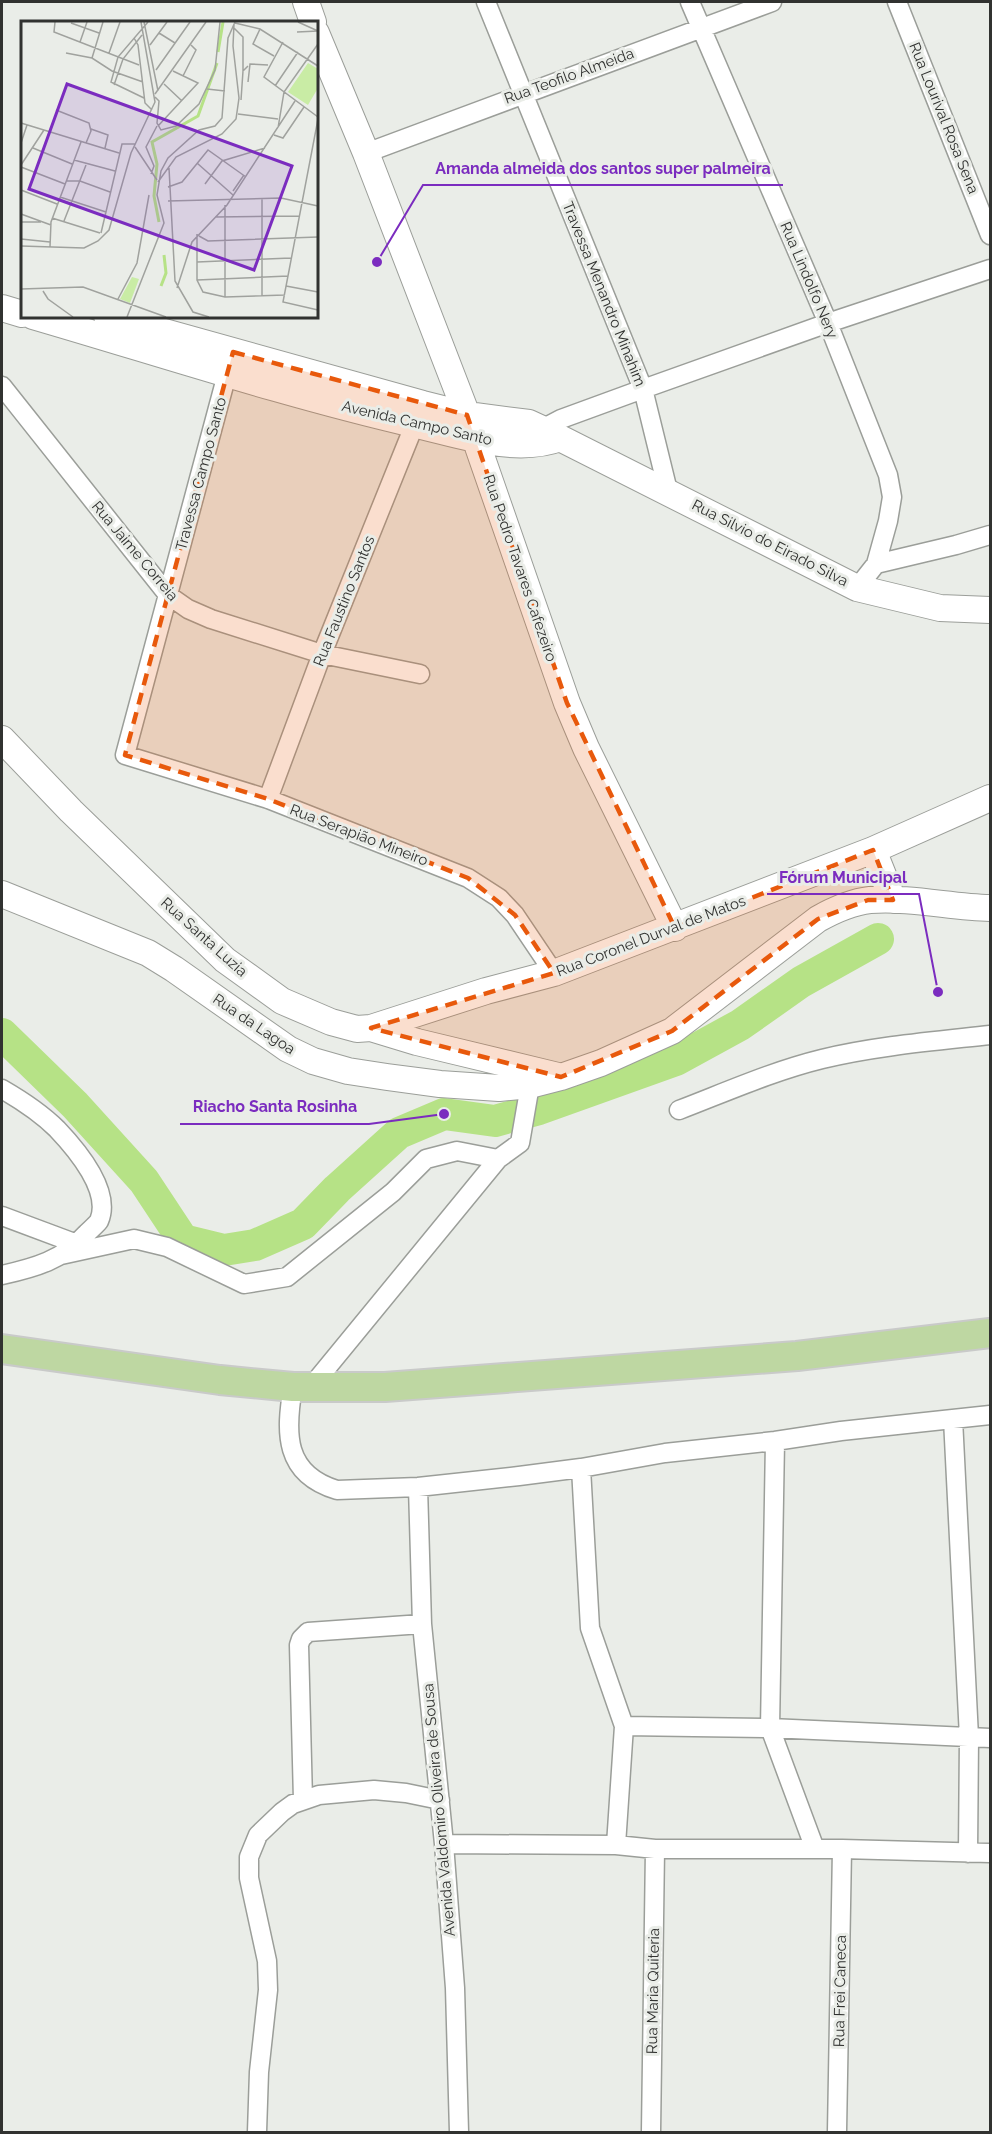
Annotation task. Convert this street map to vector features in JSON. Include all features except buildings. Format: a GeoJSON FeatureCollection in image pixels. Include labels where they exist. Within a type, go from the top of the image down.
{"type":"FeatureCollection","features":[{"type":"Feature","properties":{"kind":"main road"},"geometry":{"type":"LineString","coordinates":[[2,1348],[220,1380],[302,1387],[385,1388],[797,1356],[990,1333]]}},
{"type":"Feature","properties":{"kind":"street"},"geometry":{"type":"LineString","coordinates":[[306,2],[313,21]]}},
{"type":"Feature","properties":{"kind":"street","name":"Travessa Menandro Minahim"},"geometry":{"type":"LineString","coordinates":[[486,2],[643,389],[668,491]]}},
{"type":"Feature","properties":{"kind":"street","name":"Rua Lindolfo Nery"},"geometry":{"type":"LineString","coordinates":[[690,2],[828,323],[888,475],[892,497],[876,564]]}},
{"type":"Feature","properties":{"kind":"street","name":"Rua Teofilo Almeida"},"geometry":{"type":"LineString","coordinates":[[366,153],[522,93],[772,2]]}},
{"type":"Feature","properties":{"kind":"street","name":"Rua Lourival Rosa Sena"},"geometry":{"type":"LineString","coordinates":[[897,2],[990,235]]}},
{"type":"Feature","properties":{"kind":"street","name":"Rua Pedro Tavares Cafezeiro"},"geometry":{"type":"LineString","coordinates":[[318,38],[366,153],[476,439],[567,703],[582,739],[675,928]]}},
{"type":"Feature","properties":{"kind":"street"},"geometry":{"type":"LineString","coordinates":[[542,437],[561,419],[828,323],[990,270]]}},
{"type":"Feature","properties":{"kind":"street"},"geometry":{"type":"LineString","coordinates":[[2,291],[21,295]]}},
{"type":"Feature","properties":{"kind":"street"},"geometry":{"type":"LineString","coordinates":[[2,308],[21,314]]}},
{"type":"Feature","properties":{"kind":"street","name":"Avenida Campo Santo"},"geometry":{"type":"LineString","coordinates":[[41,318],[230,364],[419,414],[476,439],[542,437]]}},
{"type":"Feature","properties":{"kind":"street","name":"Avenida Campo Santo"},"geometry":{"type":"LineString","coordinates":[[112,318],[230,364]]}},
{"type":"Feature","properties":{"kind":"street","name":"Travessa Campo Santo"},"geometry":{"type":"LineString","coordinates":[[125,755],[230,364]]}},
{"type":"Feature","properties":{"kind":"street","name":"Rua Jaime Correia"},"geometry":{"type":"LineString","coordinates":[[2,386],[168,595],[188,609],[211,619],[322,654],[420,674]]}},
{"type":"Feature","properties":{"kind":"street","name":"Avenida Campo Santo"},"geometry":{"type":"LineString","coordinates":[[419,414],[467,415],[529,423],[542,437]]}},
{"type":"Feature","properties":{"kind":"street","name":"Rua Faustino Santos"},"geometry":{"type":"LineString","coordinates":[[268,800],[322,654],[419,414]]}},
{"type":"Feature","properties":{"kind":"street","name":"Rua Silvio do Eirado Silva"},"geometry":{"type":"LineString","coordinates":[[542,437],[668,491],[857,588],[940,608],[990,610]]}},
{"type":"Feature","properties":{"kind":"street"},"geometry":{"type":"LineString","coordinates":[[857,588],[876,564],[990,535]]}},
{"type":"Feature","properties":{"kind":"street","name":"Rua Santa Luzia"},"geometry":{"type":"LineString","coordinates":[[2,739],[71,811],[225,960],[282,1001],[331,1022],[357,1029],[371,1028],[417,1042],[561,1077]]}},
{"type":"Feature","properties":{"kind":"street","name":"Rua Serapião Mineiro"},"geometry":{"type":"LineString","coordinates":[[125,755],[268,800],[468,878],[499,898],[515,915],[554,973]]}},
{"type":"Feature","properties":{"kind":"street","name":"Rua Coronel Durval de Matos"},"geometry":{"type":"LineString","coordinates":[[371,1028],[486,991],[554,973],[873,850],[990,798]]}},
{"type":"Feature","properties":{"kind":"street"},"geometry":{"type":"LineString","coordinates":[[873,850],[893,900]]}},
{"type":"Feature","properties":{"kind":"street","name":"Rua da Lagoa"},"geometry":{"type":"LineString","coordinates":[[2,894],[148,953],[288,1049],[313,1061],[348,1071],[440,1084],[499,1088],[530,1085],[561,1077],[601,1063],[672,1031],[818,919],[838,908],[868,900],[893,900],[990,908]]}},
{"type":"Feature","properties":{"kind":"street"},"geometry":{"type":"LineString","coordinates":[[679,1110],[790,1068],[824,1059],[919,1043],[990,1035]]}},
{"type":"Feature","properties":{"kind":"street"},"geometry":{"type":"LineString","coordinates":[[530,1085],[520,1143],[498,1159],[302,1387],[288,1419],[289,1440],[294,1456],[302,1468],[314,1479],[324,1486],[337,1490],[418,1487],[581,1468],[664,1453],[775,1442],[841,1431],[990,1415]]}},
{"type":"Feature","properties":{"kind":"street"},"geometry":{"type":"LineString","coordinates":[[2,1089],[57,1129],[91,1170],[98,1188],[101,1205],[99,1221],[77,1244],[61,1256]]}},
{"type":"Feature","properties":{"kind":"street"},"geometry":{"type":"LineString","coordinates":[[2,1275],[31,1268],[61,1256],[134,1239],[167,1247],[244,1284],[287,1277],[393,1192],[426,1159],[457,1151],[498,1159]]}},
{"type":"Feature","properties":{"kind":"street"},"geometry":{"type":"LineString","coordinates":[[2,1216],[77,1244]]}},
{"type":"Feature","properties":{"kind":"street"},"geometry":{"type":"LineString","coordinates":[[953,1419],[969,1737],[968,1853]]}},
{"type":"Feature","properties":{"kind":"street"},"geometry":{"type":"LineString","coordinates":[[775,1442],[770,1728],[815,1849]]}},
{"type":"Feature","properties":{"kind":"street"},"geometry":{"type":"LineString","coordinates":[[581,1468],[590,1628],[624,1725],[616,1845]]}},
{"type":"Feature","properties":{"kind":"street","name":"Avenida Valdomiro Oliveira de Sousa"},"geometry":{"type":"LineString","coordinates":[[418,1487],[422,1624],[444,1844],[455,1988],[459,2133]]}},
{"type":"Feature","properties":{"kind":"street"},"geometry":{"type":"LineString","coordinates":[[303,1800],[299,1645],[301,1639],[308,1632],[422,1624]]}},
{"type":"Feature","properties":{"kind":"street"},"geometry":{"type":"LineString","coordinates":[[624,1725],[770,1728],[990,1738]]}},
{"type":"Feature","properties":{"kind":"street"},"geometry":{"type":"LineString","coordinates":[[257,2133],[258,2072],[268,1990],[267,1961],[250,1887],[249,1857],[258,1836],[282,1812],[303,1800],[319,1795],[374,1790],[406,1793],[440,1800]]}},
{"type":"Feature","properties":{"kind":"street"},"geometry":{"type":"LineString","coordinates":[[444,1844],[616,1845],[655,1849],[842,1849],[990,1853]]}},
{"type":"Feature","properties":{"kind":"street","name":"Rua Maria Quiteria"},"geometry":{"type":"LineString","coordinates":[[651,2133],[655,1849]]}},
{"type":"Feature","properties":{"kind":"street","name":"Rua Frei Caneca"},"geometry":{"type":"LineString","coordinates":[[837,2133],[842,1849]]}},
{"type":"Feature","properties":{"kind":"highlighted area"},"geometry":{"type":"Polygon","coordinates":[[[233,352],[467,415],[567,703],[675,928],[873,850],[893,900],[868,900],[818,919],[672,1031],[561,1077],[371,1028],[554,973],[515,915],[468,878],[268,799],[125,755],[233,352]]]}},
{"type":"Feature","properties":{"kind":"waterway"},"geometry":{"type":"LineString","coordinates":[[2,1034],[75,1105],[144,1181],[183,1240],[224,1250],[255,1245],[303,1224],[337,1189],[399,1133],[444,1114],[495,1121],[539,1109],[676,1060],[740,1025],[801,982],[878,939]]}},
{"type":"Feature","properties":{"kind":"place","name":"Amanda almeida dos santos super palmeira"},"geometry":{"type":"Point","coordinates":[377,262]}},
{"type":"Feature","properties":{"kind":"place","name":"Fórum Municipal"},"geometry":{"type":"Point","coordinates":[938,992]}},
{"type":"Feature","properties":{"kind":"place","name":"Riacho Santa Rosinha"},"geometry":{"type":"Point","coordinates":[444,1114]}}]}
